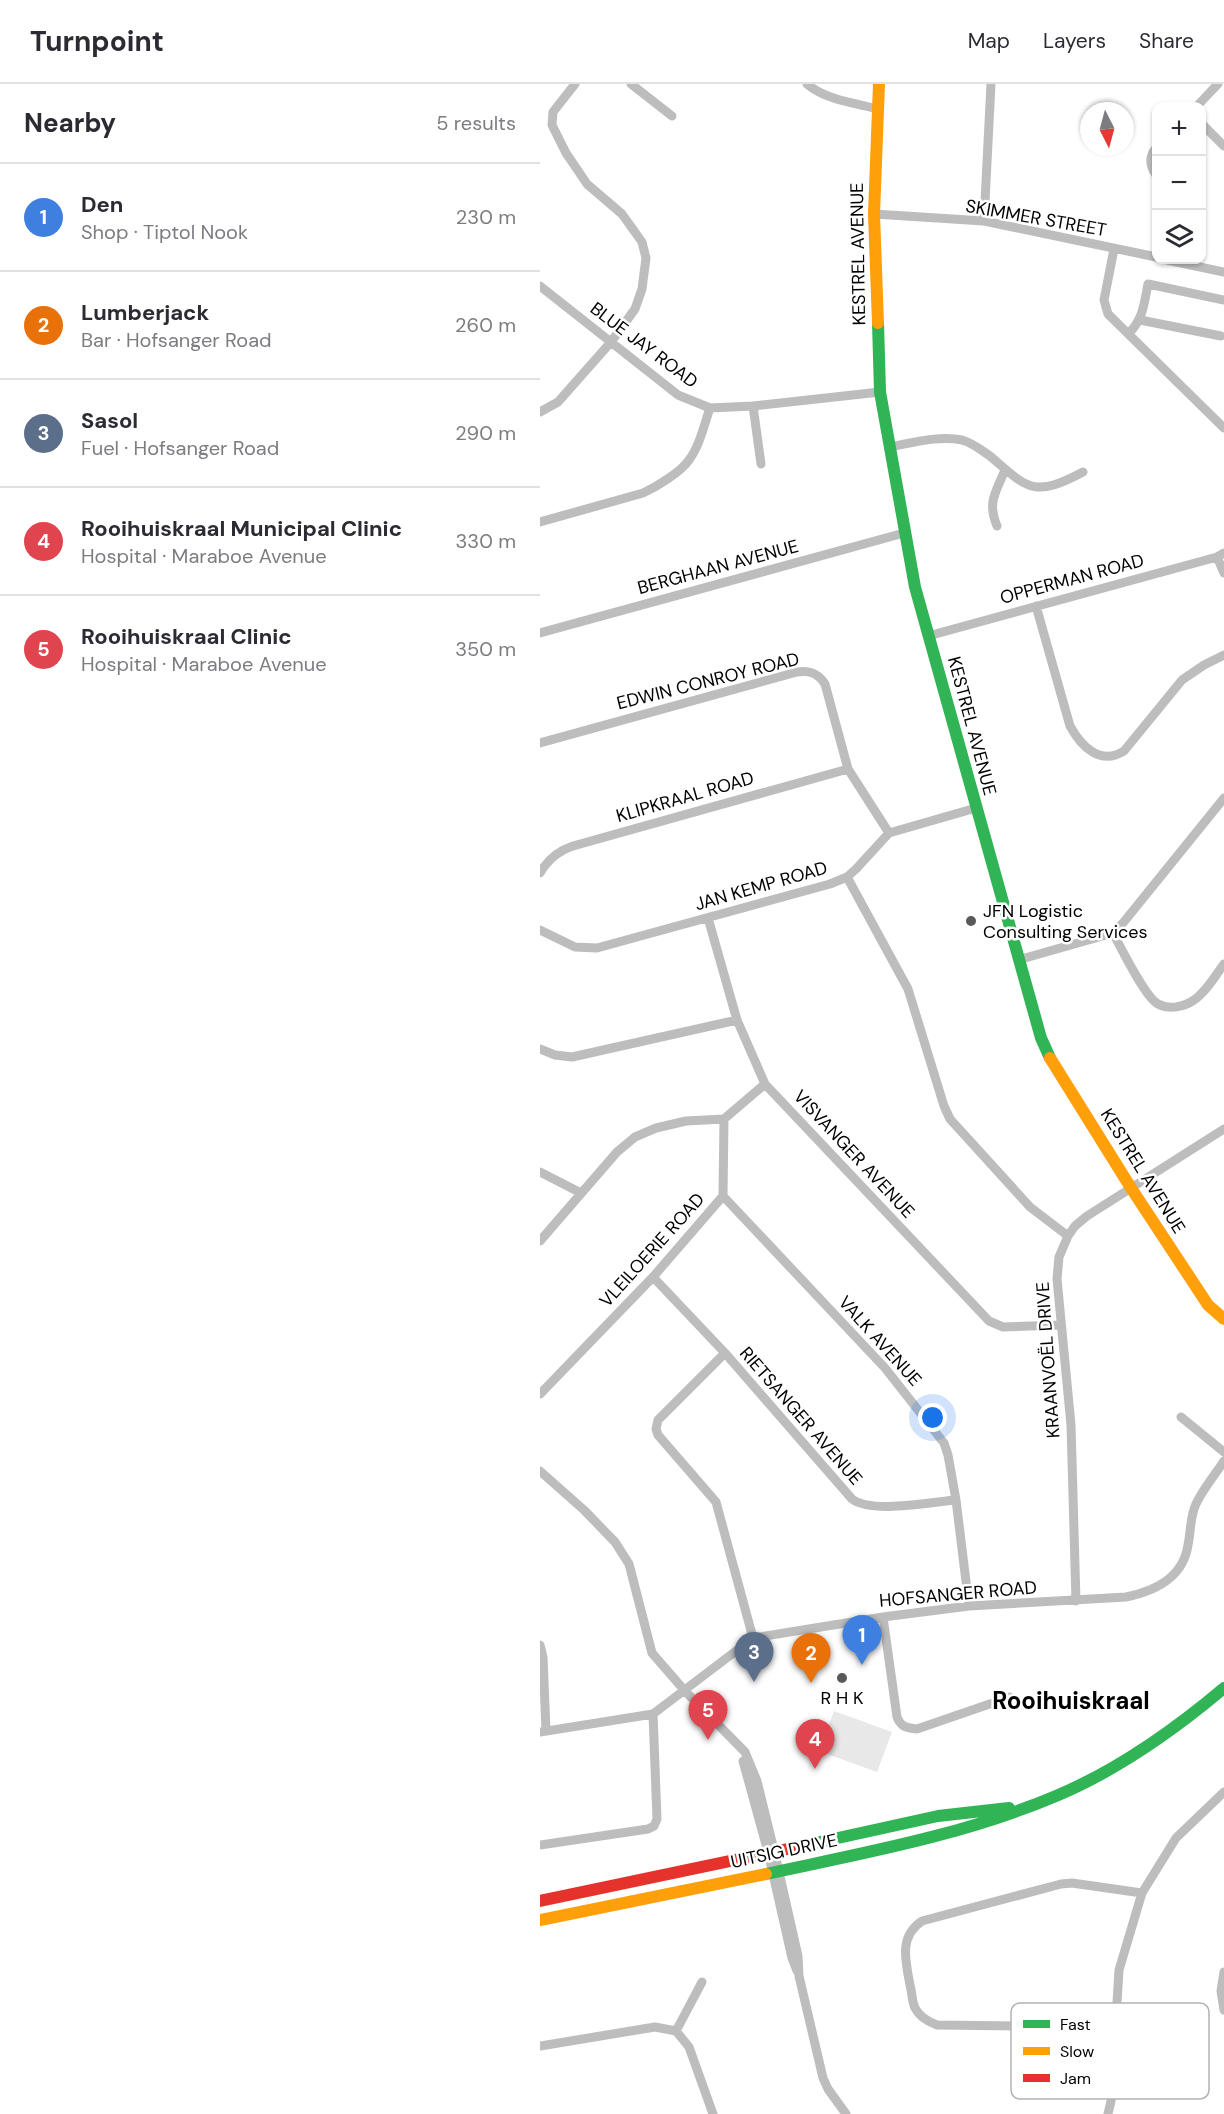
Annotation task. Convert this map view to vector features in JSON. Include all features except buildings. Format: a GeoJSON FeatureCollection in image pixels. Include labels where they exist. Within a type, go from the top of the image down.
{"type":"FeatureCollection","features":[{"type":"Feature","properties":{"kind":"street"},"geometry":{"type":"LineString","coordinates":[[540,412],[558,402],[611,342],[630,317],[642,289],[645,252],[642,242],[622,214],[587,184],[556,135],[551,119],[553,112],[575,84]]}},
{"type":"Feature","properties":{"kind":"street"},"geometry":{"type":"LineString","coordinates":[[631,84],[672,116]]}},
{"type":"Feature","properties":{"kind":"street"},"geometry":{"type":"LineString","coordinates":[[807,84],[830,96],[878,109]]}},
{"type":"Feature","properties":{"kind":"street","name":"KESTREL AVENUE"},"geometry":{"type":"LineString","coordinates":[[879,84],[874,214],[880,392],[915,587],[1018,960],[1046,1051],[1131,1188],[1208,1305],[1224,1318]]}},
{"type":"Feature","properties":{"kind":"street"},"geometry":{"type":"LineString","coordinates":[[984,221],[991,84]]}},
{"type":"Feature","properties":{"kind":"street"},"geometry":{"type":"LineString","coordinates":[[1201,102],[1218,84]]}},
{"type":"Feature","properties":{"kind":"street"},"geometry":{"type":"LineString","coordinates":[[1206,128],[1224,146]]}},
{"type":"Feature","properties":{"kind":"street","name":"SKIMMER STREET"},"geometry":{"type":"LineString","coordinates":[[874,214],[984,221],[1152,256]]}},
{"type":"Feature","properties":{"kind":"street"},"geometry":{"type":"LineString","coordinates":[[1114,249],[1104,300],[1108,314],[1224,428]]}},
{"type":"Feature","properties":{"kind":"street"},"geometry":{"type":"LineString","coordinates":[[1189,264],[1224,272]]}},
{"type":"Feature","properties":{"kind":"street"},"geometry":{"type":"LineString","coordinates":[[1128,334],[1140,320],[1148,284],[1224,300]]}},
{"type":"Feature","properties":{"kind":"street","name":"BLUE JAY ROAD"},"geometry":{"type":"LineString","coordinates":[[540,286],[678,395],[710,408],[753,406],[880,392]]}},
{"type":"Feature","properties":{"kind":"street"},"geometry":{"type":"LineString","coordinates":[[1140,320],[1221,336]]}},
{"type":"Feature","properties":{"kind":"street"},"geometry":{"type":"LineString","coordinates":[[753,406],[761,464]]}},
{"type":"Feature","properties":{"kind":"street"},"geometry":{"type":"LineString","coordinates":[[540,522],[651,489],[688,461],[696,447],[710,408]]}},
{"type":"Feature","properties":{"kind":"street"},"geometry":{"type":"LineString","coordinates":[[889,447],[938,439],[964,440],[976,446],[1023,484],[1039,487],[1061,483],[1083,472]]}},
{"type":"Feature","properties":{"kind":"street"},"geometry":{"type":"LineString","coordinates":[[997,526],[992,514],[992,504],[1005,470]]}},
{"type":"Feature","properties":{"kind":"street","name":"BERGHAAN AVENUE"},"geometry":{"type":"LineString","coordinates":[[540,633],[904,533]]}},
{"type":"Feature","properties":{"kind":"street"},"geometry":{"type":"LineString","coordinates":[[1220,555],[1224,573]]}},
{"type":"Feature","properties":{"kind":"street","name":"OPPERMAN ROAD"},"geometry":{"type":"LineString","coordinates":[[928,636],[1220,555]]}},
{"type":"Feature","properties":{"kind":"street"},"geometry":{"type":"LineString","coordinates":[[1036,606],[1070,726],[1080,744],[1093,753],[1111,756],[1124,751],[1182,680],[1224,655]]}},
{"type":"Feature","properties":{"kind":"street","name":"EDWIN CONROY ROAD"},"geometry":{"type":"LineString","coordinates":[[540,743],[807,671],[816,674],[825,684],[848,769],[889,833]]}},
{"type":"Feature","properties":{"kind":"street","name":"KLIPKRAAL ROAD"},"geometry":{"type":"LineString","coordinates":[[540,873],[554,855],[573,846],[848,769]]}},
{"type":"Feature","properties":{"kind":"street"},"geometry":{"type":"LineString","coordinates":[[1018,960],[1113,933],[1224,798]]}},
{"type":"Feature","properties":{"kind":"street"},"geometry":{"type":"LineString","coordinates":[[889,833],[976,808]]}},
{"type":"Feature","properties":{"kind":"street","name":"JAN KEMP ROAD"},"geometry":{"type":"LineString","coordinates":[[540,930],[575,947],[589,949],[605,947],[830,885],[847,877],[889,833]]}},
{"type":"Feature","properties":{"kind":"street"},"geometry":{"type":"LineString","coordinates":[[847,877],[908,989],[950,1119],[1030,1206],[1068,1236]]}},
{"type":"Feature","properties":{"kind":"street","name":"VISVANGER AVENUE"},"geometry":{"type":"LineString","coordinates":[[708,918],[737,1020],[765,1084],[988,1321],[1002,1327],[1061,1325]]}},
{"type":"Feature","properties":{"kind":"street"},"geometry":{"type":"LineString","coordinates":[[1113,933],[1149,995],[1154,1001],[1165,1006],[1177,1007],[1193,1000],[1224,964]]}},
{"type":"Feature","properties":{"kind":"street"},"geometry":{"type":"LineString","coordinates":[[540,1049],[555,1055],[572,1057],[737,1020]]}},
{"type":"Feature","properties":{"kind":"street"},"geometry":{"type":"LineString","coordinates":[[540,1241],[622,1148],[643,1133],[686,1121],[724,1119],[765,1084]]}},
{"type":"Feature","properties":{"kind":"street","name":"VLEILOERIE ROAD"},"geometry":{"type":"LineString","coordinates":[[540,1394],[653,1277],[723,1196],[724,1119]]}},
{"type":"Feature","properties":{"kind":"street","name":"KRAANVOËL DRIVE"},"geometry":{"type":"LineString","coordinates":[[1076,1601],[1071,1425],[1058,1299],[1059,1257],[1068,1236],[1075,1226],[1087,1216],[1224,1131]]}},
{"type":"Feature","properties":{"kind":"street"},"geometry":{"type":"LineString","coordinates":[[540,1172],[581,1193]]}},
{"type":"Feature","properties":{"kind":"street","name":"VALK AVENUE"},"geometry":{"type":"LineString","coordinates":[[723,1196],[885,1368],[941,1437],[948,1455],[956,1500],[969,1606]]}},
{"type":"Feature","properties":{"kind":"street","name":"RIETSANGER AVENUE"},"geometry":{"type":"LineString","coordinates":[[653,1277],[725,1353],[840,1487],[858,1503],[877,1507],[956,1500]]}},
{"type":"Feature","properties":{"kind":"street"},"geometry":{"type":"LineString","coordinates":[[725,1353],[658,1420],[656,1429],[658,1435],[716,1502],[753,1638]]}},
{"type":"Feature","properties":{"kind":"street"},"geometry":{"type":"LineString","coordinates":[[1181,1417],[1224,1452]]}},
{"type":"Feature","properties":{"kind":"street","name":"HOFSANGER ROAD"},"geometry":{"type":"LineString","coordinates":[[652,1714],[753,1638],[969,1606],[1076,1601],[1147,1593],[1163,1585],[1184,1561],[1196,1503],[1224,1461]]}},
{"type":"Feature","properties":{"kind":"street"},"geometry":{"type":"LineString","coordinates":[[540,1471],[584,1510],[619,1549],[629,1564],[650,1648],[685,1691],[735,1740],[771,1851],[798,1956],[799,1976],[824,2078],[828,2089],[846,2114]]}},
{"type":"Feature","properties":{"kind":"street"},"geometry":{"type":"LineString","coordinates":[[883,1617],[897,1717],[905,1727],[917,1729],[1010,1697]]}},
{"type":"Feature","properties":{"kind":"street"},"geometry":{"type":"LineString","coordinates":[[540,1645],[543,1657],[543,1731],[652,1714],[657,1819],[654,1826],[648,1829],[540,1845]]}},
{"type":"Feature","properties":{"kind":"street","name":"UITSIG DRIVE"},"geometry":{"type":"LineString","coordinates":[[540,1920],[776,1872],[944,1834],[1034,1805],[1119,1764],[1191,1716],[1224,1688]]}},
{"type":"Feature","properties":{"kind":"street"},"geometry":{"type":"LineString","coordinates":[[1117,2003],[1119,1970],[1142,1893],[1176,1838],[1224,1792]]}},
{"type":"Feature","properties":{"kind":"street","name":"UITSIG DRIVE"},"geometry":{"type":"LineString","coordinates":[[540,1900],[603,1889],[938,1815],[1034,1805]]}},
{"type":"Feature","properties":{"kind":"street"},"geometry":{"type":"LineString","coordinates":[[1011,2026],[937,2025],[932,2023],[914,2006],[905,1956],[909,1934],[922,1921],[1061,1884],[1072,1883],[1142,1893]]}},
{"type":"Feature","properties":{"kind":"street"},"geometry":{"type":"LineString","coordinates":[[1224,1972],[1221,1991],[1224,2010]]}},
{"type":"Feature","properties":{"kind":"street"},"geometry":{"type":"LineString","coordinates":[[676,2031],[702,1982]]}},
{"type":"Feature","properties":{"kind":"street"},"geometry":{"type":"LineString","coordinates":[[540,2046],[655,2027],[676,2031],[689,2047],[713,2114]]}},
{"type":"Feature","properties":{"kind":"street"},"geometry":{"type":"LineString","coordinates":[[1108,2114],[1111,2099]]}},
{"type":"Feature","properties":{"kind":"shaded area"},"geometry":{"type":"Polygon","coordinates":[[[834,1711],[892,1732],[877,1772],[819,1751],[834,1711]]]}},
{"type":"Feature","properties":{"kind":"traffic: fast"},"geometry":{"type":"LineString","coordinates":[[878,323],[880,392],[915,587],[1041,1038],[1050,1058]]}},
{"type":"Feature","properties":{"kind":"traffic: fast"},"geometry":{"type":"LineString","coordinates":[[766,1874],[949,1832],[986,1822],[1056,1796],[1123,1762],[1185,1719],[1224,1688]]}},
{"type":"Feature","properties":{"kind":"traffic: fast"},"geometry":{"type":"LineString","coordinates":[[797,1847],[938,1816],[1009,1808]]}},
{"type":"Feature","properties":{"kind":"traffic: slow"},"geometry":{"type":"LineString","coordinates":[[878,323],[874,214],[879,84]]}},
{"type":"Feature","properties":{"kind":"traffic: slow"},"geometry":{"type":"LineString","coordinates":[[1050,1058],[1131,1188],[1208,1305],[1224,1319]]}},
{"type":"Feature","properties":{"kind":"traffic: slow"},"geometry":{"type":"LineString","coordinates":[[540,1920],[766,1874]]}},
{"type":"Feature","properties":{"kind":"traffic: jam"},"geometry":{"type":"LineString","coordinates":[[540,1901],[797,1847]]}},
{"type":"Feature","properties":{"kind":"place","name":"JFN Logistic Consulting Services"},"geometry":{"type":"Point","coordinates":[971,921]}},
{"type":"Feature","properties":{"kind":"place","name":"Den"},"geometry":{"type":"Point","coordinates":[862,1665]}},
{"type":"Feature","properties":{"kind":"place","name":"R H K"},"geometry":{"type":"Point","coordinates":[842,1678]}},
{"type":"Feature","properties":{"kind":"place","name":"Sasol"},"geometry":{"type":"Point","coordinates":[754,1682]}},
{"type":"Feature","properties":{"kind":"place","name":"Lumberjack"},"geometry":{"type":"Point","coordinates":[811,1683]}},
{"type":"Feature","properties":{"kind":"place","name":"Rooihuiskraal Clinic"},"geometry":{"type":"Point","coordinates":[708,1740]}},
{"type":"Feature","properties":{"kind":"place","name":"Rooihuiskraal Municipal Clinic"},"geometry":{"type":"Point","coordinates":[815,1769]}},
{"type":"Feature","properties":{"kind":"district","name":"Rooihuiskraal"},"geometry":{"type":"Point","coordinates":[1071,1701]}}]}
